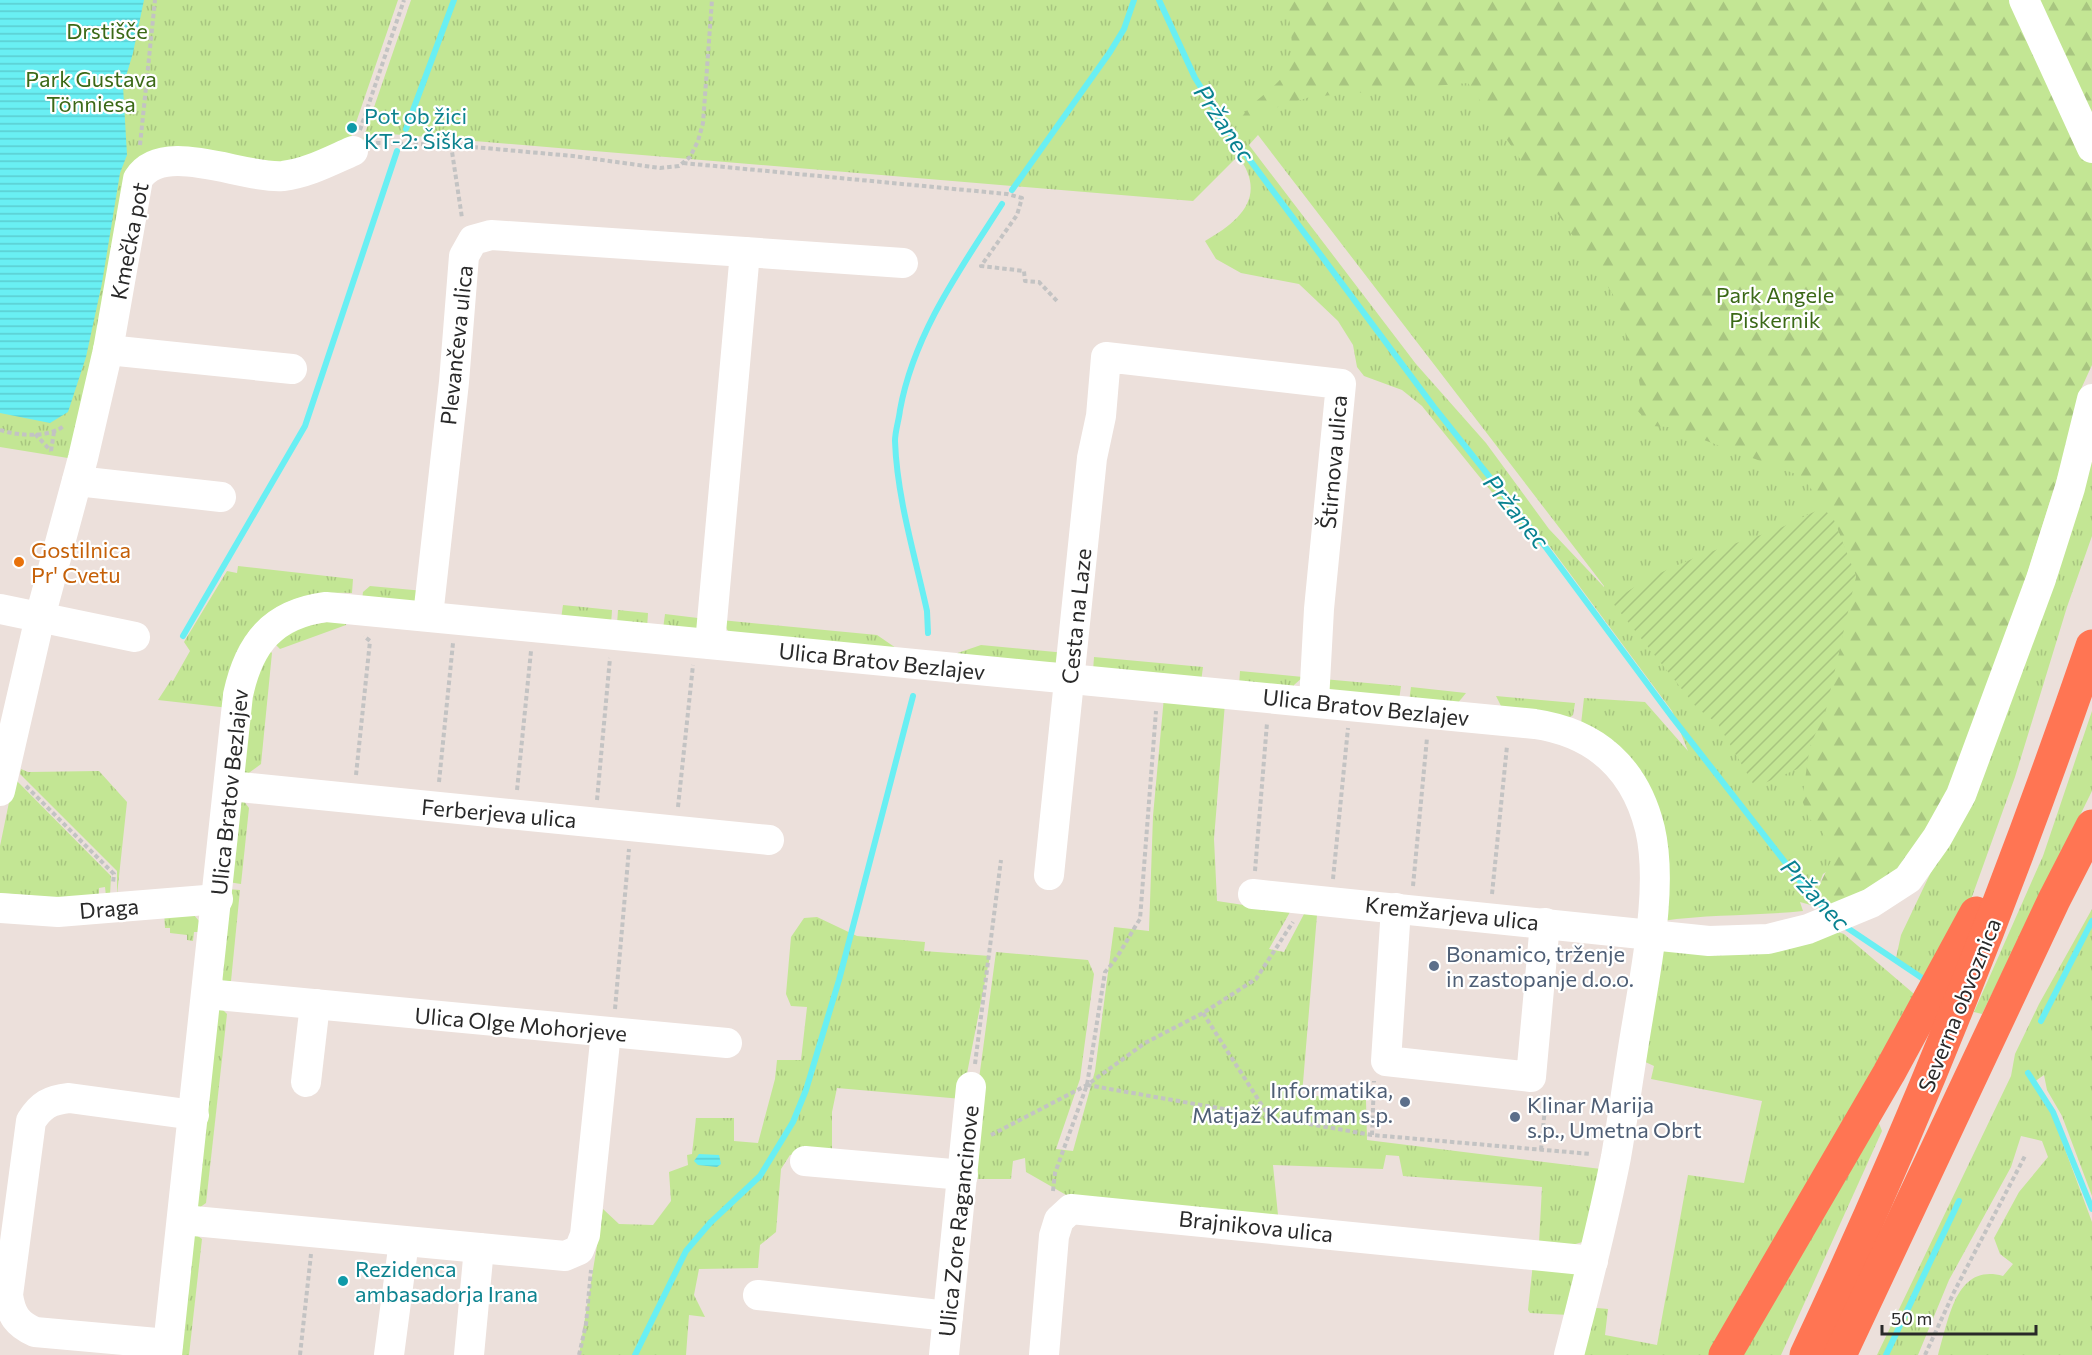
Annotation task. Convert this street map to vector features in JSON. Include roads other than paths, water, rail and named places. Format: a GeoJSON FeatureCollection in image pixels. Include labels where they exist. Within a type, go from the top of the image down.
{"type":"FeatureCollection","features":[{"type":"Feature","properties":{"kind":"highway","name":"Severna obvoznica"},"geometry":{"type":"LineString","coordinates":[[1806,1355],[1924,1093],[2044,786],[2092,646]]}},
{"type":"Feature","properties":{"kind":"highway"},"geometry":{"type":"LineString","coordinates":[[1725,1355],[1889,1073],[1967,933],[2009,830],[2044,786]]}},
{"type":"Feature","properties":{"kind":"highway"},"geometry":{"type":"LineString","coordinates":[[2010,994],[2092,826]]}},
{"type":"Feature","properties":{"kind":"highway"},"geometry":{"type":"LineString","coordinates":[[2010,994],[2056,934],[2092,876]]}},
{"type":"Feature","properties":{"kind":"highway","name":"Severna obvoznica"},"geometry":{"type":"LineString","coordinates":[[1840,1355],[2010,994]]}},
{"type":"Feature","properties":{"kind":"street"},"geometry":{"type":"LineString","coordinates":[[2024,0],[2092,148]]}},
{"type":"Feature","properties":{"kind":"street","name":"Kmečka pot"},"geometry":{"type":"LineString","coordinates":[[3,778],[40,617],[108,350],[125,262],[136,182],[143,160],[154,163],[172,159],[265,176],[284,176],[313,168],[353,151]]}},
{"type":"Feature","properties":{"kind":"street","name":"Plevančeva ulica"},"geometry":{"type":"LineString","coordinates":[[442,617],[454,382],[464,256],[473,240],[491,235],[745,252]]}},
{"type":"Feature","properties":{"kind":"street"},"geometry":{"type":"LineString","coordinates":[[701,653],[745,252],[903,263]]}},
{"type":"Feature","properties":{"kind":"street"},"geometry":{"type":"LineString","coordinates":[[108,350],[292,369]]}},
{"type":"Feature","properties":{"kind":"street","name":"Cesta na Laze"},"geometry":{"type":"LineString","coordinates":[[1049,875],[1092,458],[1101,416],[1106,357]]}},
{"type":"Feature","properties":{"kind":"street","name":"Štirnova ulica"},"geometry":{"type":"LineString","coordinates":[[1106,357],[1341,384],[1319,609],[1314,701]]}},
{"type":"Feature","properties":{"kind":"street"},"geometry":{"type":"LineString","coordinates":[[1651,934],[1709,941],[1768,939],[1808,929],[1871,903],[1908,879],[1937,838],[1961,795],[2042,579],[2070,488],[2092,399]]}},
{"type":"Feature","properties":{"kind":"street"},"geometry":{"type":"LineString","coordinates":[[76,481],[221,497]]}},
{"type":"Feature","properties":{"kind":"street","name":"Ulica Bratov Bezlajev"},"geometry":{"type":"LineString","coordinates":[[167,1349],[218,899],[238,695],[243,673],[256,646],[272,628],[293,615],[326,607],[613,634],[701,653],[1070,680],[1314,701],[1509,721],[1562,728],[1575,733],[1614,759],[1634,789],[1650,829],[1654,860],[1651,934],[1616,1155],[1593,1261],[1569,1355]]}},
{"type":"Feature","properties":{"kind":"street"},"geometry":{"type":"LineString","coordinates":[[0,609],[135,637]]}},
{"type":"Feature","properties":{"kind":"street","name":"Ferberjeva ulica"},"geometry":{"type":"LineString","coordinates":[[230,786],[769,840]]}},
{"type":"Feature","properties":{"kind":"street","name":"Kremžarjeva ulica"},"geometry":{"type":"LineString","coordinates":[[1253,894],[1651,934]]}},
{"type":"Feature","properties":{"kind":"street","name":"Draga"},"geometry":{"type":"LineString","coordinates":[[0,908],[36,912],[218,899]]}},
{"type":"Feature","properties":{"kind":"street"},"geometry":{"type":"LineString","coordinates":[[1403,908],[1386,1061],[1532,1077],[1545,923]]}},
{"type":"Feature","properties":{"kind":"street","name":"Ulica Olge Mohorjeve"},"geometry":{"type":"LineString","coordinates":[[207,994],[727,1043]]}},
{"type":"Feature","properties":{"kind":"street"},"geometry":{"type":"LineString","coordinates":[[306,1082],[315,1004]]}},
{"type":"Feature","properties":{"kind":"street"},"geometry":{"type":"LineString","coordinates":[[183,1220],[565,1256],[579,1250],[585,1235],[610,1032]]}},
{"type":"Feature","properties":{"kind":"street","name":"Ulica Zore Ragancinove"},"geometry":{"type":"LineString","coordinates":[[945,1355],[971,1087]]}},
{"type":"Feature","properties":{"kind":"street"},"geometry":{"type":"LineString","coordinates":[[167,1349],[35,1332],[20,1325],[10,1312],[8,1295],[12,1175],[31,1121],[39,1108],[52,1100],[69,1098],[194,1115]]}},
{"type":"Feature","properties":{"kind":"street"},"geometry":{"type":"LineString","coordinates":[[805,1161],[963,1175]]}},
{"type":"Feature","properties":{"kind":"street","name":"Brajnikova ulica"},"geometry":{"type":"LineString","coordinates":[[1044,1355],[1054,1236],[1059,1220],[1071,1209],[1082,1208],[1593,1261]]}},
{"type":"Feature","properties":{"kind":"street"},"geometry":{"type":"LineString","coordinates":[[389,1355],[404,1241]]}},
{"type":"Feature","properties":{"kind":"street"},"geometry":{"type":"LineString","coordinates":[[469,1355],[479,1248]]}},
{"type":"Feature","properties":{"kind":"street"},"geometry":{"type":"LineString","coordinates":[[758,1295],[948,1316]]}},
{"type":"Feature","properties":{"kind":"water"},"geometry":{"type":"Polygon","coordinates":[[[0,0],[144,0],[133,53],[123,86],[127,155],[120,173],[102,283],[86,357],[68,412],[50,423],[0,413],[0,0]]]}},
{"type":"Feature","properties":{"kind":"water"},"geometry":{"type":"Polygon","coordinates":[[[699,1154],[719,1155],[721,1164],[717,1167],[698,1165],[694,1161],[699,1154]]]}},
{"type":"Feature","properties":{"kind":"waterway"},"geometry":{"type":"LineString","coordinates":[[406,129],[454,0]]}},
{"type":"Feature","properties":{"kind":"waterway"},"geometry":{"type":"LineString","coordinates":[[1012,190],[1110,52],[1124,29],[1134,0]]}},
{"type":"Feature","properties":{"kind":"waterway","name":"Pržanec"},"geometry":{"type":"LineString","coordinates":[[1159,0],[1195,78],[1232,136],[1434,407],[1547,549],[1672,717],[1813,898],[1829,912]]}},
{"type":"Feature","properties":{"kind":"waterway"},"geometry":{"type":"LineString","coordinates":[[183,636],[305,426],[397,151]]}},
{"type":"Feature","properties":{"kind":"waterway"},"geometry":{"type":"LineString","coordinates":[[928,633],[927,611],[899,484],[896,433],[907,382],[928,328],[955,277],[1002,204]]}},
{"type":"Feature","properties":{"kind":"waterway"},"geometry":{"type":"LineString","coordinates":[[635,1355],[686,1251],[710,1223],[760,1176],[793,1122],[806,1090],[839,980],[913,696]]}},
{"type":"Feature","properties":{"kind":"waterway"},"geometry":{"type":"LineString","coordinates":[[2041,1021],[2092,921]]}},
{"type":"Feature","properties":{"kind":"waterway","name":"Pržanec"},"geometry":{"type":"LineString","coordinates":[[1843,925],[1925,980]]}},
{"type":"Feature","properties":{"kind":"waterway","name":"Pržanec"},"geometry":{"type":"LineString","coordinates":[[2028,1073],[2053,1112],[2092,1209]]}},
{"type":"Feature","properties":{"kind":"waterway"},"geometry":{"type":"LineString","coordinates":[[1886,1355],[1959,1201]]}},
{"type":"Feature","properties":{"kind":"place","name":"Pot ob žici KT-2: Šiška"},"geometry":{"type":"Point","coordinates":[352,128]}},
{"type":"Feature","properties":{"kind":"place","name":"Gostilnica Pr' Cvetu"},"geometry":{"type":"Point","coordinates":[19,562]}},
{"type":"Feature","properties":{"kind":"place","name":"Bonamico, trženje in zastopanje d.o.o."},"geometry":{"type":"Point","coordinates":[1434,966]}},
{"type":"Feature","properties":{"kind":"place","name":"Informatika, Matjaž Kaufman s.p."},"geometry":{"type":"Point","coordinates":[1405,1102]}},
{"type":"Feature","properties":{"kind":"place","name":"Klinar Marija s.p., Umetna Obrt"},"geometry":{"type":"Point","coordinates":[1515,1117]}},
{"type":"Feature","properties":{"kind":"place","name":"Rezidenca ambasadorja Irana"},"geometry":{"type":"Point","coordinates":[343,1281]}},
{"type":"Feature","properties":{"kind":"park label","name":"Drstišče"},"geometry":{"type":"Point","coordinates":[107,30]}},
{"type":"Feature","properties":{"kind":"park label","name":"Park Gustava Tönniesa"},"geometry":{"type":"Point","coordinates":[91,90]}},
{"type":"Feature","properties":{"kind":"park label","name":"Park Angele Piskernik"},"geometry":{"type":"Point","coordinates":[1775,306]}}]}
